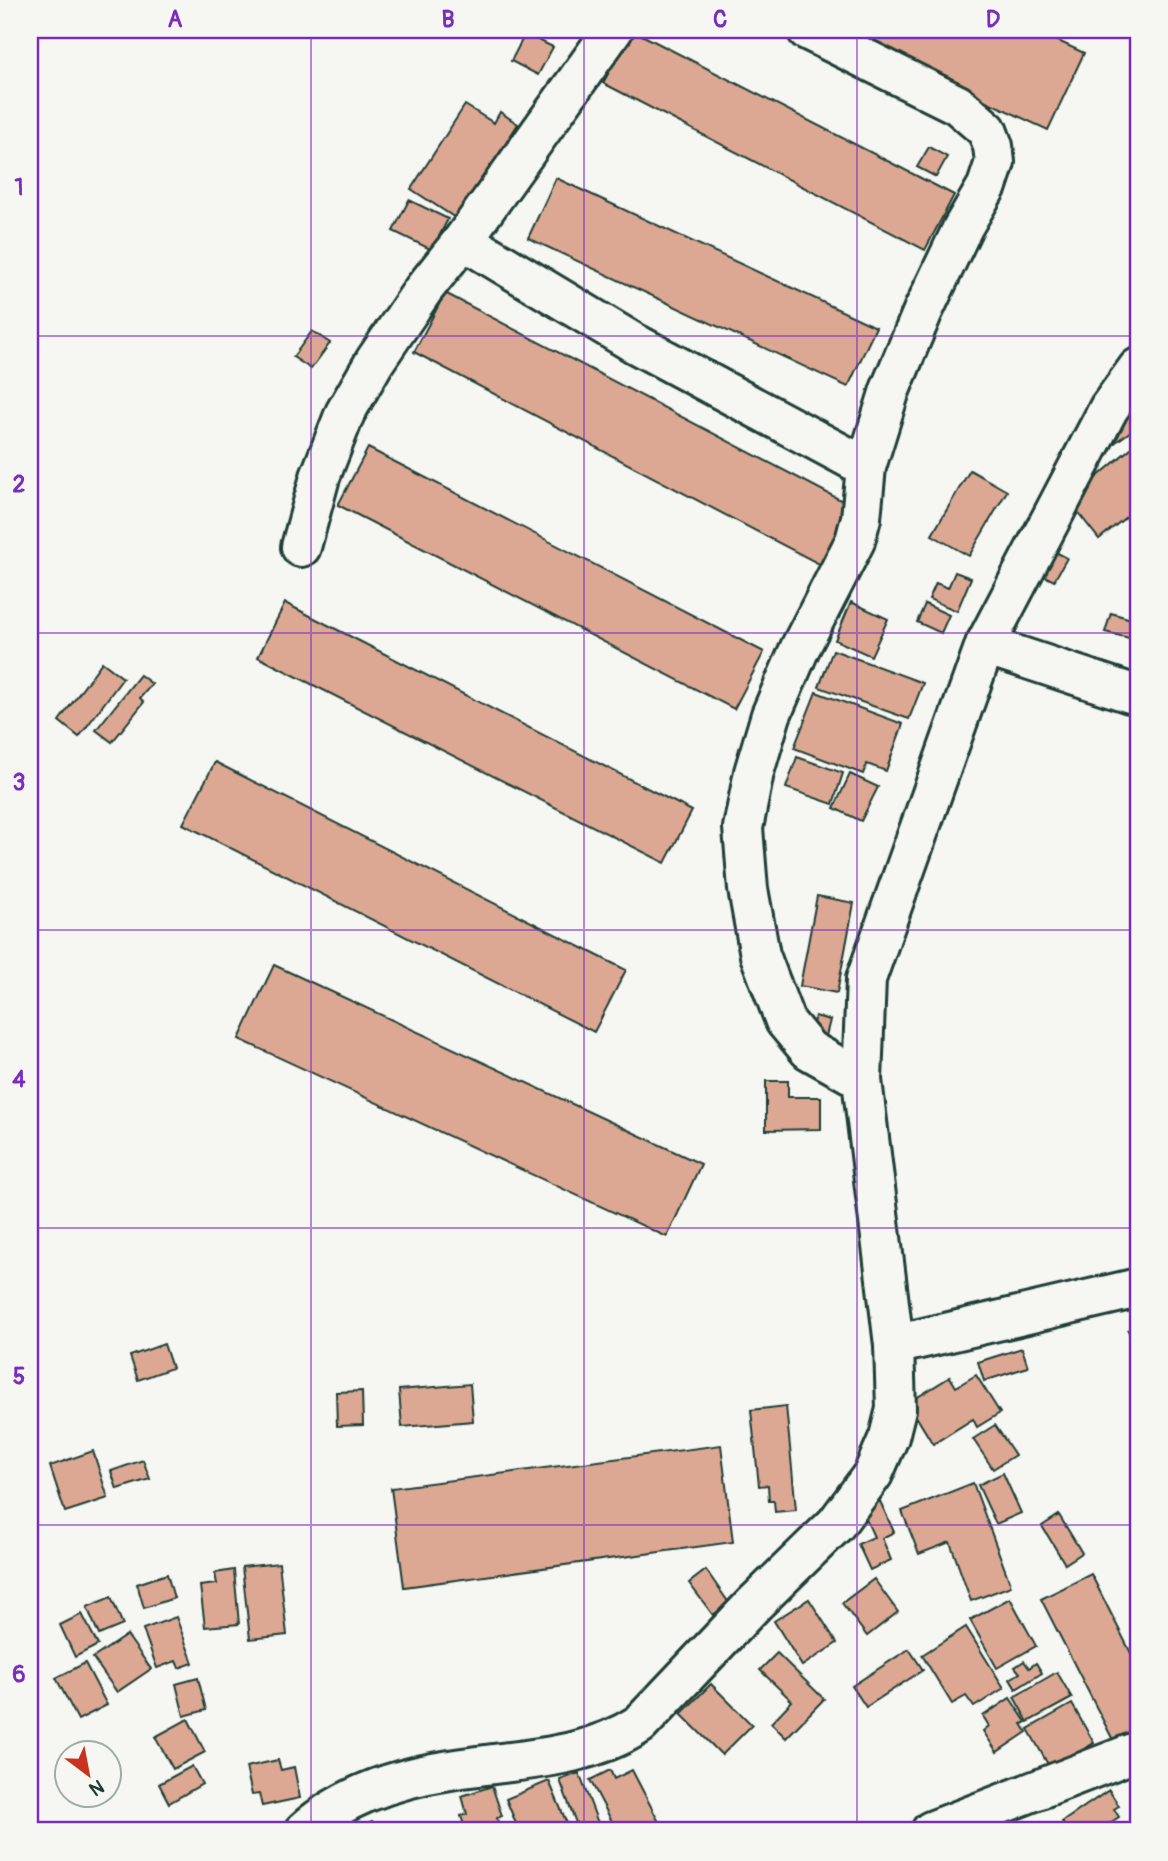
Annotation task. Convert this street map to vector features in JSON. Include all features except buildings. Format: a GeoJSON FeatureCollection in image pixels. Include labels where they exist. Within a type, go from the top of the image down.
{"type":"FeatureCollection","features":[{"type":"Feature","properties":{"kind":"street"},"geometry":{"type":"LineString","coordinates":[[301,547],[320,477],[345,412],[375,361],[409,310],[463,240],[613,30]]}},
{"type":"Feature","properties":{"kind":"street"},"geometry":{"type":"LineString","coordinates":[[807,30],[958,105],[987,130],[995,162],[986,186],[923,310],[890,390],[866,467],[861,518],[855,541],[800,648],[771,715],[754,772],[743,828],[748,889],[760,955],[785,1021],[809,1050],[862,1080]]}},
{"type":"Feature","properties":{"kind":"street"},"geometry":{"type":"LineString","coordinates":[[463,240],[634,343],[866,467]]}},
{"type":"Feature","properties":{"kind":"street"},"geometry":{"type":"LineString","coordinates":[[304,1831],[361,1794],[402,1780],[449,1770],[574,1753],[611,1740],[640,1724],[745,1613],[836,1524],[873,1474],[890,1437],[896,1409],[894,1345],[862,1080],[866,979],[985,645],[1109,408],[1138,368]]}},
{"type":"Feature","properties":{"kind":"street"},"geometry":{"type":"LineString","coordinates":[[985,645],[1130,693],[1138,693]]}},
{"type":"Feature","properties":{"kind":"street"},"geometry":{"type":"LineString","coordinates":[[894,1345],[1138,1288]]}},
{"type":"Feature","properties":{"kind":"street"},"geometry":{"type":"LineString","coordinates":[[931,1831],[1138,1751]]}}]}
